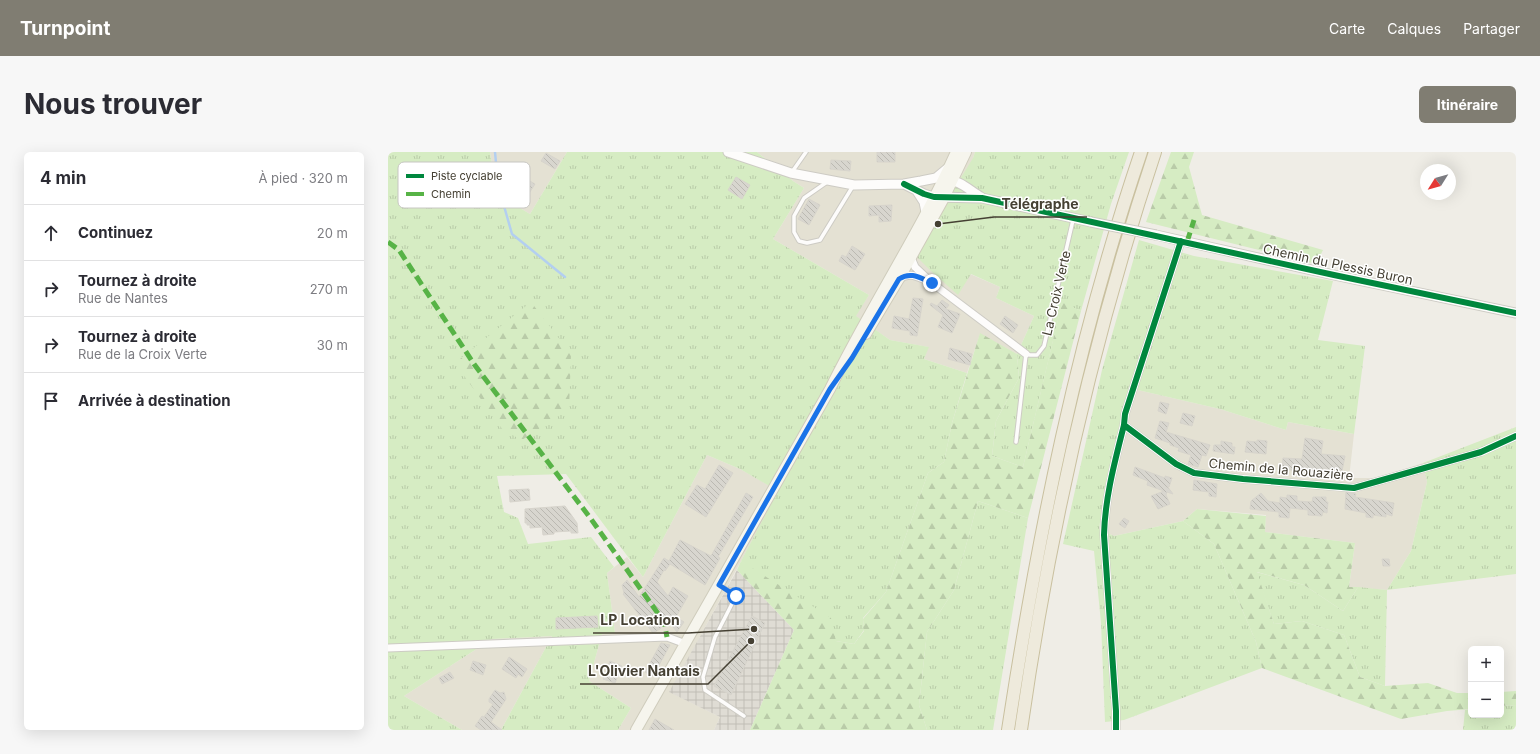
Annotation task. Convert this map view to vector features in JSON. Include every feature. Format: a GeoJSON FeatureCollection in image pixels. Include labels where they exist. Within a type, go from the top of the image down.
{"type":"FeatureCollection","features":[{"type":"Feature","properties":{"kind":"highway"},"geometry":{"type":"LineString","coordinates":[[1008,730],[1035,565],[1066,417],[1108,255],[1141,152]]}},
{"type":"Feature","properties":{"kind":"highway"},"geometry":{"type":"LineString","coordinates":[[1021,730],[1052,542],[1076,430],[1105,314],[1155,152]]}},
{"type":"Feature","properties":{"kind":"main road"},"geometry":{"type":"LineString","coordinates":[[895,277],[908,260],[945,185],[956,152]]}},
{"type":"Feature","properties":{"kind":"main road"},"geometry":{"type":"LineString","coordinates":[[636,730],[830,389],[852,358],[927,216],[966,152]]}},
{"type":"Feature","properties":{"kind":"main road"},"geometry":{"type":"LineString","coordinates":[[908,260],[912,246],[927,216]]}},
{"type":"Feature","properties":{"kind":"main road"},"geometry":{"type":"LineString","coordinates":[[908,260],[927,216]]}},
{"type":"Feature","properties":{"kind":"street"},"geometry":{"type":"LineString","coordinates":[[728,152],[791,173],[830,181],[854,185],[904,184],[936,178],[945,185],[968,194]]}},
{"type":"Feature","properties":{"kind":"street"},"geometry":{"type":"LineString","coordinates":[[945,185],[960,152]]}},
{"type":"Feature","properties":{"kind":"street"},"geometry":{"type":"LineString","coordinates":[[921,181],[945,185],[982,198],[1073,218]]}},
{"type":"Feature","properties":{"kind":"street"},"geometry":{"type":"LineString","coordinates":[[904,184],[917,191],[924,202],[927,216],[968,194]]}},
{"type":"Feature","properties":{"kind":"street"},"geometry":{"type":"LineString","coordinates":[[917,191],[945,185]]}},
{"type":"Feature","properties":{"kind":"street","name":"Chemin du Plessis Buron"},"geometry":{"type":"LineString","coordinates":[[1073,218],[1156,235],[1334,276],[1516,313]]}},
{"type":"Feature","properties":{"kind":"street"},"geometry":{"type":"LineString","coordinates":[[1116,730],[1104,516],[1127,407],[1181,241]]}},
{"type":"Feature","properties":{"kind":"street"},"geometry":{"type":"LineString","coordinates":[[908,260],[916,273],[932,283],[1026,354]]}},
{"type":"Feature","properties":{"kind":"street"},"geometry":{"type":"LineString","coordinates":[[908,260],[913,264],[916,273]]}},
{"type":"Feature","properties":{"kind":"street"},"geometry":{"type":"LineString","coordinates":[[895,277],[916,273]]}},
{"type":"Feature","properties":{"kind":"street","name":"Chemin de la Rouazière"},"geometry":{"type":"LineString","coordinates":[[1124,425],[1176,464],[1194,473],[1243,479],[1354,488],[1481,452],[1516,436]]}},
{"type":"Feature","properties":{"kind":"street"},"geometry":{"type":"LineString","coordinates":[[388,648],[667,637],[686,644]]}},
{"type":"Feature","properties":{"kind":"lane"},"geometry":{"type":"LineString","coordinates":[[791,173],[806,152]]}},
{"type":"Feature","properties":{"kind":"lane"},"geometry":{"type":"LineString","coordinates":[[830,181],[804,198],[794,216],[794,232],[799,241],[808,243],[820,240],[854,185]]}},
{"type":"Feature","properties":{"kind":"lane","name":"La Croix Verte"},"geometry":{"type":"LineString","coordinates":[[1026,354],[1037,355],[1044,346],[1073,218]]}},
{"type":"Feature","properties":{"kind":"lane"},"geometry":{"type":"LineString","coordinates":[[1016,442],[1026,354]]}},
{"type":"Feature","properties":{"kind":"lane"},"geometry":{"type":"LineString","coordinates":[[719,585],[736,596],[715,637],[703,677],[705,690],[744,716]]}},
{"type":"Feature","properties":{"kind":"shaded area"},"geometry":{"type":"Polygon","coordinates":[[[490,152],[567,152],[530,214],[520,208],[530,208],[530,162],[492,162],[490,152]]]}},
{"type":"Feature","properties":{"kind":"shaded area"},"geometry":{"type":"Polygon","coordinates":[[[757,152],[975,152],[973,158],[957,295],[970,274],[1000,287],[996,298],[1034,316],[1017,354],[980,334],[967,373],[924,359],[928,347],[890,340],[855,316],[869,295],[773,239],[804,188],[757,152]]]}},
{"type":"Feature","properties":{"kind":"shaded area"},"geometry":{"type":"Polygon","coordinates":[[[1129,388],[1220,409],[1286,430],[1288,422],[1354,434],[1349,478],[1377,478],[1423,463],[1427,482],[1411,551],[1387,590],[1349,587],[1355,543],[1265,532],[1266,515],[1197,509],[1183,521],[1114,536],[1099,529],[1106,481],[1129,388]]]}},
{"type":"Feature","properties":{"kind":"shaded area"},"geometry":{"type":"Polygon","coordinates":[[[707,455],[740,469],[779,491],[670,692],[720,717],[714,730],[618,730],[631,708],[589,681],[602,634],[615,633],[607,573],[627,557],[643,577],[707,455]]]}},
{"type":"Feature","properties":{"kind":"shaded area"},"geometry":{"type":"Polygon","coordinates":[[[737,570],[794,630],[750,730],[714,730],[720,717],[669,692],[737,570]]]}},
{"type":"Feature","properties":{"kind":"shaded area"},"geometry":{"type":"Polygon","coordinates":[[[552,636],[501,730],[462,730],[404,696],[492,639],[552,636]]]}},
{"type":"Feature","properties":{"kind":"green space"},"geometry":{"type":"Polygon","coordinates":[[[388,152],[490,152],[492,162],[398,162],[398,208],[520,208],[530,214],[567,152],[757,152],[804,188],[773,239],[869,295],[856,316],[890,340],[929,347],[924,359],[967,373],[952,423],[944,462],[928,473],[886,592],[863,618],[864,630],[854,644],[836,641],[741,561],[778,491],[740,469],[707,455],[643,577],[566,474],[497,476],[504,512],[518,518],[528,544],[591,537],[614,567],[607,573],[615,633],[602,634],[589,681],[631,708],[618,730],[501,730],[552,636],[492,639],[404,696],[462,730],[388,730],[388,152]]]}},
{"type":"Feature","properties":{"kind":"green space"},"geometry":{"type":"Polygon","coordinates":[[[975,152],[1129,152],[1111,204],[1081,311],[1062,303],[1023,467],[992,456],[996,421],[1019,378],[1017,354],[1034,316],[996,298],[1000,287],[971,274],[958,295],[917,257],[938,215],[973,158],[975,152]]]}},
{"type":"Feature","properties":{"kind":"green space"},"geometry":{"type":"Polygon","coordinates":[[[1171,152],[1194,152],[1189,167],[1202,215],[1323,250],[1316,264],[1146,222],[1171,152]]]}},
{"type":"Feature","properties":{"kind":"green space"},"geometry":{"type":"Polygon","coordinates":[[[1139,240],[1194,256],[1333,281],[1318,340],[1365,346],[1354,434],[1288,422],[1286,430],[1220,409],[1129,388],[1106,481],[1099,529],[1114,536],[1183,521],[1214,544],[1256,642],[1262,668],[1124,720],[1105,722],[1101,623],[1094,551],[1063,544],[1102,370],[1139,240]]]}},
{"type":"Feature","properties":{"kind":"green space"},"geometry":{"type":"Polygon","coordinates":[[[531,302],[571,354],[569,409],[522,440],[503,430],[455,363],[531,302]]]}},
{"type":"Feature","properties":{"kind":"green space"},"geometry":{"type":"Polygon","coordinates":[[[1062,302],[1081,311],[1028,518],[978,501],[954,590],[927,632],[919,705],[927,730],[750,730],[794,630],[737,570],[741,561],[831,618],[836,641],[854,644],[864,631],[863,619],[886,592],[928,473],[944,462],[952,423],[980,333],[1017,354],[1019,378],[996,421],[992,456],[1023,467],[1062,302]]]}},
{"type":"Feature","properties":{"kind":"green space"},"geometry":{"type":"Polygon","coordinates":[[[1516,427],[1516,574],[1387,590],[1411,551],[1427,482],[1423,463],[1516,427]]]}},
{"type":"Feature","properties":{"kind":"green space"},"geometry":{"type":"Polygon","coordinates":[[[978,501],[1028,518],[993,730],[927,730],[919,705],[927,632],[954,590],[978,501]]]}},
{"type":"Feature","properties":{"kind":"green space"},"geometry":{"type":"Polygon","coordinates":[[[1197,509],[1266,516],[1265,532],[1355,543],[1349,587],[1358,587],[1343,611],[1304,585],[1257,572],[1274,624],[1302,621],[1344,635],[1360,677],[1385,686],[1428,683],[1457,693],[1468,693],[1468,709],[1447,711],[1401,719],[1262,668],[1256,642],[1214,544],[1183,521],[1197,509]]]}},
{"type":"Feature","properties":{"kind":"green space"},"geometry":{"type":"Polygon","coordinates":[[[1256,572],[1304,585],[1343,611],[1358,587],[1387,590],[1385,686],[1360,677],[1344,635],[1302,621],[1274,624],[1256,572]]]}},
{"type":"Feature","properties":{"kind":"green space"},"geometry":{"type":"Polygon","coordinates":[[[1516,691],[1516,705],[1504,706],[1504,692],[1516,691]]]}},
{"type":"Feature","properties":{"kind":"green space"},"geometry":{"type":"Polygon","coordinates":[[[1516,705],[1516,730],[1463,730],[1465,710],[1468,710],[1468,718],[1504,718],[1504,706],[1516,705]]]}},
{"type":"Feature","properties":{"kind":"building"},"geometry":{"type":"Polygon","coordinates":[[[877,152],[895,152],[895,162],[877,162],[877,152]]]}},
{"type":"Feature","properties":{"kind":"building"},"geometry":{"type":"Polygon","coordinates":[[[546,153],[560,161],[555,169],[541,161],[546,153]]]}},
{"type":"Feature","properties":{"kind":"building"},"geometry":{"type":"Polygon","coordinates":[[[831,160],[851,161],[850,171],[830,169],[831,160]]]}},
{"type":"Feature","properties":{"kind":"building"},"geometry":{"type":"Polygon","coordinates":[[[736,177],[750,185],[742,199],[728,190],[736,177]]]}},
{"type":"Feature","properties":{"kind":"building"},"geometry":{"type":"Polygon","coordinates":[[[530,181],[535,184],[530,192],[530,181]]]}},
{"type":"Feature","properties":{"kind":"building"},"geometry":{"type":"Polygon","coordinates":[[[809,199],[820,205],[809,225],[798,219],[809,199]]]}},
{"type":"Feature","properties":{"kind":"building"},"geometry":{"type":"Polygon","coordinates":[[[892,205],[891,221],[879,222],[879,215],[869,216],[869,206],[892,205]]]}},
{"type":"Feature","properties":{"kind":"building"},"geometry":{"type":"Polygon","coordinates":[[[852,246],[865,254],[855,270],[839,261],[842,255],[846,257],[852,246]]]}},
{"type":"Feature","properties":{"kind":"building"},"geometry":{"type":"Polygon","coordinates":[[[913,298],[923,299],[917,336],[910,335],[910,331],[892,328],[894,316],[909,319],[913,298]]]}},
{"type":"Feature","properties":{"kind":"building"},"geometry":{"type":"Polygon","coordinates":[[[942,300],[949,305],[946,309],[960,314],[952,333],[938,327],[943,315],[930,305],[931,303],[937,306],[942,300]]]}},
{"type":"Feature","properties":{"kind":"building"},"geometry":{"type":"Polygon","coordinates":[[[1005,316],[1018,325],[1013,333],[1000,324],[1005,316]]]}},
{"type":"Feature","properties":{"kind":"building"},"geometry":{"type":"Polygon","coordinates":[[[950,348],[972,354],[970,365],[948,359],[950,348]]]}},
{"type":"Feature","properties":{"kind":"building"},"geometry":{"type":"Polygon","coordinates":[[[1160,402],[1169,404],[1166,414],[1158,411],[1160,402]]]}},
{"type":"Feature","properties":{"kind":"building"},"geometry":{"type":"Polygon","coordinates":[[[1183,413],[1195,416],[1192,426],[1180,423],[1183,413]]]}},
{"type":"Feature","properties":{"kind":"building"},"geometry":{"type":"Polygon","coordinates":[[[1160,421],[1169,423],[1166,432],[1210,445],[1206,456],[1202,455],[1198,467],[1188,464],[1191,455],[1178,451],[1179,448],[1155,438],[1160,421]]]}},
{"type":"Feature","properties":{"kind":"building"},"geometry":{"type":"Polygon","coordinates":[[[1305,438],[1323,441],[1321,454],[1345,456],[1342,471],[1321,469],[1320,473],[1282,469],[1283,458],[1302,459],[1305,438]]]}},
{"type":"Feature","properties":{"kind":"building"},"geometry":{"type":"Polygon","coordinates":[[[1257,440],[1267,441],[1266,454],[1245,452],[1247,441],[1257,442],[1257,440]]]}},
{"type":"Feature","properties":{"kind":"building"},"geometry":{"type":"Polygon","coordinates":[[[1221,441],[1232,443],[1232,447],[1235,447],[1234,454],[1213,451],[1214,445],[1221,445],[1221,441]]]}},
{"type":"Feature","properties":{"kind":"building"},"geometry":{"type":"Polygon","coordinates":[[[719,465],[733,473],[706,517],[685,504],[697,485],[705,489],[719,465]]]}},
{"type":"Feature","properties":{"kind":"building"},"geometry":{"type":"Polygon","coordinates":[[[1135,467],[1165,478],[1165,476],[1172,478],[1169,487],[1167,486],[1173,494],[1167,492],[1166,495],[1170,504],[1158,509],[1151,496],[1164,491],[1147,485],[1148,481],[1133,475],[1135,467]]]}},
{"type":"Feature","properties":{"kind":"building"},"geometry":{"type":"Polygon","coordinates":[[[1194,480],[1217,484],[1216,497],[1209,496],[1209,492],[1193,490],[1194,480]]]}},
{"type":"Feature","properties":{"kind":"building"},"geometry":{"type":"Polygon","coordinates":[[[529,489],[530,500],[510,502],[509,490],[529,489]]]}},
{"type":"Feature","properties":{"kind":"building"},"geometry":{"type":"Polygon","coordinates":[[[1346,492],[1356,494],[1355,497],[1394,503],[1392,516],[1386,514],[1386,517],[1373,515],[1373,518],[1366,517],[1366,513],[1345,509],[1346,492]]]}},
{"type":"Feature","properties":{"kind":"building"},"geometry":{"type":"Polygon","coordinates":[[[746,493],[753,497],[718,557],[720,558],[705,585],[670,564],[665,571],[664,570],[657,582],[668,596],[673,587],[688,596],[676,617],[684,622],[677,632],[666,618],[660,629],[653,633],[623,594],[622,585],[627,580],[639,597],[664,558],[669,561],[680,540],[711,556],[746,493]]]}},
{"type":"Feature","properties":{"kind":"building"},"geometry":{"type":"Polygon","coordinates":[[[1261,493],[1268,501],[1280,503],[1280,497],[1287,498],[1287,495],[1297,496],[1297,501],[1312,502],[1313,497],[1326,497],[1326,502],[1328,502],[1327,513],[1323,512],[1322,516],[1308,515],[1308,510],[1290,508],[1289,518],[1279,517],[1279,512],[1250,509],[1251,501],[1261,493]]]}},
{"type":"Feature","properties":{"kind":"building"},"geometry":{"type":"Polygon","coordinates":[[[565,506],[577,523],[578,533],[571,533],[571,531],[554,532],[554,534],[543,535],[542,527],[530,528],[530,525],[525,523],[525,509],[565,506]]]}},
{"type":"Feature","properties":{"kind":"building"},"geometry":{"type":"Polygon","coordinates":[[[1124,518],[1129,521],[1125,528],[1119,524],[1124,518]]]}},
{"type":"Feature","properties":{"kind":"building"},"geometry":{"type":"Polygon","coordinates":[[[1382,559],[1389,559],[1390,566],[1383,566],[1382,559]]]}},
{"type":"Feature","properties":{"kind":"building"},"geometry":{"type":"Polygon","coordinates":[[[597,616],[598,627],[556,629],[556,618],[597,616]]]}},
{"type":"Feature","properties":{"kind":"building"},"geometry":{"type":"Polygon","coordinates":[[[752,616],[765,623],[731,695],[714,686],[752,616]]]}},
{"type":"Feature","properties":{"kind":"building"},"geometry":{"type":"Polygon","coordinates":[[[661,643],[670,645],[653,676],[645,672],[661,643]]]}},
{"type":"Feature","properties":{"kind":"building"},"geometry":{"type":"Polygon","coordinates":[[[509,657],[527,669],[522,677],[518,674],[516,678],[502,669],[509,657]]]}},
{"type":"Feature","properties":{"kind":"building"},"geometry":{"type":"Polygon","coordinates":[[[473,661],[486,665],[483,675],[470,670],[473,661]]]}},
{"type":"Feature","properties":{"kind":"building"},"geometry":{"type":"Polygon","coordinates":[[[610,661],[622,666],[615,683],[603,679],[610,661]]]}},
{"type":"Feature","properties":{"kind":"building"},"geometry":{"type":"Polygon","coordinates":[[[450,672],[454,678],[442,684],[439,678],[450,672]]]}},
{"type":"Feature","properties":{"kind":"building"},"geometry":{"type":"Polygon","coordinates":[[[495,690],[500,693],[504,692],[506,699],[491,722],[502,730],[481,730],[475,726],[482,716],[484,717],[493,704],[489,702],[489,699],[495,690]]]}},
{"type":"Feature","properties":{"kind":"building"},"geometry":{"type":"Polygon","coordinates":[[[655,719],[660,722],[674,730],[649,730],[655,719]]]}},
{"type":"Feature","properties":{"kind":"waterway"},"geometry":{"type":"LineString","coordinates":[[495,152],[496,162]]}},
{"type":"Feature","properties":{"kind":"waterway"},"geometry":{"type":"LineString","coordinates":[[505,208],[512,234],[565,277]]}},
{"type":"Feature","properties":{"kind":"marked path"},"geometry":{"type":"LineString","coordinates":[[1187,242],[1194,220]]}},
{"type":"Feature","properties":{"kind":"marked path"},"geometry":{"type":"LineString","coordinates":[[388,242],[399,250],[474,364],[591,519],[664,622],[667,637]]}},
{"type":"Feature","properties":{"kind":"cycle path"},"geometry":{"type":"LineString","coordinates":[[904,184],[924,194],[934,197],[982,198],[1516,313]]}},
{"type":"Feature","properties":{"kind":"cycle path"},"geometry":{"type":"LineString","coordinates":[[1116,730],[1104,535],[1106,507],[1124,425],[1125,414],[1181,241]]}},
{"type":"Feature","properties":{"kind":"cycle path"},"geometry":{"type":"LineString","coordinates":[[1124,425],[1176,464],[1194,473],[1243,479],[1354,488],[1481,452],[1516,436]]}},
{"type":"Feature","properties":{"kind":"place","name":"Télégraphe"},"geometry":{"type":"Point","coordinates":[938,224]}},
{"type":"Feature","properties":{"kind":"place","name":"LP Location"},"geometry":{"type":"Point","coordinates":[754,629]}},
{"type":"Feature","properties":{"kind":"place","name":"L'Olivier Nantais"},"geometry":{"type":"Point","coordinates":[751,641]}},
{"type":"Feature","properties":{"kind":"route"},"geometry":{"type":"LineString","coordinates":[[736,596],[719,585],[830,389],[852,358],[899,279],[910,274],[932,283]]}}]}
